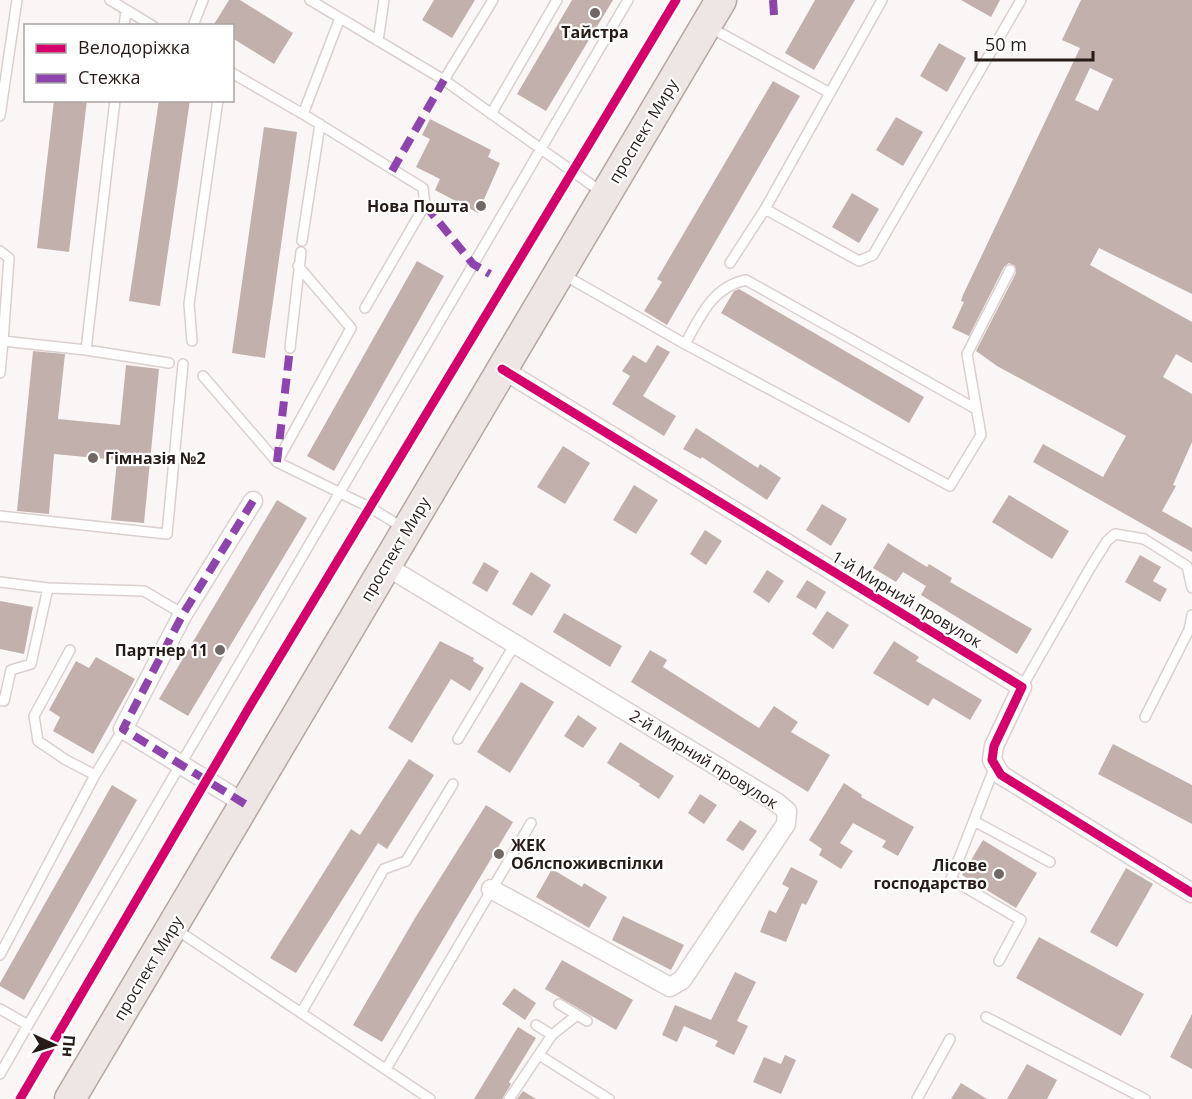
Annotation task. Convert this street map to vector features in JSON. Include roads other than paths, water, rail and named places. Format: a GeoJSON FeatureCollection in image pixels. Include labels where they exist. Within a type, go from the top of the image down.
{"type":"FeatureCollection","features":[{"type":"Feature","properties":{"kind":"main road","name":"проспект Миру"},"geometry":{"type":"LineString","coordinates":[[70,1099],[713,13]]}},
{"type":"Feature","properties":{"kind":"street","name":"1-й Мирний провулок"},"geometry":{"type":"LineString","coordinates":[[502,369],[1022,687]]}},
{"type":"Feature","properties":{"kind":"street"},"geometry":{"type":"LineString","coordinates":[[245,804],[123,729],[183,614],[253,501]]}},
{"type":"Feature","properties":{"kind":"street","name":"2-й Мирний провулок"},"geometry":{"type":"LineString","coordinates":[[386,566],[776,802],[787,811],[786,824],[682,980],[670,987],[491,889]]}},
{"type":"Feature","properties":{"kind":"street"},"geometry":{"type":"LineString","coordinates":[[1022,687],[994,746],[992,760],[1000,775],[1192,893]]}},
{"type":"Feature","properties":{"kind":"lane"},"geometry":{"type":"LineString","coordinates":[[0,116],[17,0]]}},
{"type":"Feature","properties":{"kind":"lane"},"geometry":{"type":"LineString","coordinates":[[110,0],[149,24]]}},
{"type":"Feature","properties":{"kind":"lane"},"geometry":{"type":"LineString","coordinates":[[194,24],[203,0]]}},
{"type":"Feature","properties":{"kind":"lane"},"geometry":{"type":"LineString","coordinates":[[310,0],[444,80],[605,195]]}},
{"type":"Feature","properties":{"kind":"lane"},"geometry":{"type":"LineString","coordinates":[[378,41],[384,0]]}},
{"type":"Feature","properties":{"kind":"lane"},"geometry":{"type":"LineString","coordinates":[[444,80],[493,0]]}},
{"type":"Feature","properties":{"kind":"lane"},"geometry":{"type":"LineString","coordinates":[[491,114],[557,0]]}},
{"type":"Feature","properties":{"kind":"lane"},"geometry":{"type":"LineString","coordinates":[[0,1074],[339,492],[543,151],[628,0]]}},
{"type":"Feature","properties":{"kind":"lane"},"geometry":{"type":"LineString","coordinates":[[730,263],[765,209],[882,0]]}},
{"type":"Feature","properties":{"kind":"lane"},"geometry":{"type":"LineString","coordinates":[[765,209],[859,261],[873,255],[1021,0]]}},
{"type":"Feature","properties":{"kind":"lane"},"geometry":{"type":"LineString","coordinates":[[124,24],[126,11]]}},
{"type":"Feature","properties":{"kind":"lane"},"geometry":{"type":"LineString","coordinates":[[713,13],[830,93]]}},
{"type":"Feature","properties":{"kind":"lane"},"geometry":{"type":"LineString","coordinates":[[303,114],[340,18]]}},
{"type":"Feature","properties":{"kind":"lane"},"geometry":{"type":"LineString","coordinates":[[234,74],[423,188],[425,205],[364,308]]}},
{"type":"Feature","properties":{"kind":"lane"},"geometry":{"type":"LineString","coordinates":[[86,350],[115,102]]}},
{"type":"Feature","properties":{"kind":"lane"},"geometry":{"type":"LineString","coordinates":[[192,341],[189,304],[218,102]]}},
{"type":"Feature","properties":{"kind":"lane"},"geometry":{"type":"LineString","coordinates":[[302,242],[320,124]]}},
{"type":"Feature","properties":{"kind":"lane"},"geometry":{"type":"LineString","coordinates":[[0,251],[9,258],[0,373]]}},
{"type":"Feature","properties":{"kind":"lane"},"geometry":{"type":"LineString","coordinates":[[290,348],[301,252]]}},
{"type":"Feature","properties":{"kind":"lane"},"geometry":{"type":"LineString","coordinates":[[277,462],[351,328],[298,266]]}},
{"type":"Feature","properties":{"kind":"lane"},"geometry":{"type":"LineString","coordinates":[[559,273],[685,344],[950,486],[981,435],[967,354],[1010,270]]}},
{"type":"Feature","properties":{"kind":"lane"},"geometry":{"type":"LineString","coordinates":[[685,344],[709,301],[722,289],[746,280],[976,409]]}},
{"type":"Feature","properties":{"kind":"lane"},"geometry":{"type":"LineString","coordinates":[[3,341],[86,350],[169,363]]}},
{"type":"Feature","properties":{"kind":"lane"},"geometry":{"type":"LineString","coordinates":[[0,516],[166,534],[183,364]]}},
{"type":"Feature","properties":{"kind":"lane"},"geometry":{"type":"LineString","coordinates":[[203,376],[277,462],[339,492],[407,530]]}},
{"type":"Feature","properties":{"kind":"lane"},"geometry":{"type":"LineString","coordinates":[[1022,687],[1090,568],[1107,541],[1115,534],[1144,539],[1187,566],[1192,588]]}},
{"type":"Feature","properties":{"kind":"lane"},"geometry":{"type":"LineString","coordinates":[[0,582],[48,588],[144,591],[183,614]]}},
{"type":"Feature","properties":{"kind":"lane"},"geometry":{"type":"LineString","coordinates":[[0,700],[4,701],[11,670],[31,664],[48,588]]}},
{"type":"Feature","properties":{"kind":"lane"},"geometry":{"type":"LineString","coordinates":[[1145,717],[1189,630],[1192,615]]}},
{"type":"Feature","properties":{"kind":"lane"},"geometry":{"type":"LineString","coordinates":[[458,739],[515,644]]}},
{"type":"Feature","properties":{"kind":"lane"},"geometry":{"type":"LineString","coordinates":[[70,650],[34,716],[38,741],[66,760],[95,774]]}},
{"type":"Feature","properties":{"kind":"lane"},"geometry":{"type":"LineString","coordinates":[[0,955],[95,774],[123,729]]}},
{"type":"Feature","properties":{"kind":"lane"},"geometry":{"type":"LineString","coordinates":[[995,766],[951,879],[1021,920],[999,961]]}},
{"type":"Feature","properties":{"kind":"lane"},"geometry":{"type":"LineString","coordinates":[[301,1012],[384,869],[406,861],[453,784]]}},
{"type":"Feature","properties":{"kind":"lane"},"geometry":{"type":"LineString","coordinates":[[974,821],[1050,862]]}},
{"type":"Feature","properties":{"kind":"lane"},"geometry":{"type":"LineString","coordinates":[[386,1069],[531,823]]}},
{"type":"Feature","properties":{"kind":"lane"},"geometry":{"type":"LineString","coordinates":[[172,926],[430,1099]]}},
{"type":"Feature","properties":{"kind":"lane"},"geometry":{"type":"LineString","coordinates":[[559,1004],[587,1021]]}},
{"type":"Feature","properties":{"kind":"lane"},"geometry":{"type":"LineString","coordinates":[[0,1009],[28,1025]]}},
{"type":"Feature","properties":{"kind":"lane"},"geometry":{"type":"LineString","coordinates":[[509,1099],[552,1035],[578,1015]]}},
{"type":"Feature","properties":{"kind":"lane"},"geometry":{"type":"LineString","coordinates":[[986,1017],[1145,1099]]}},
{"type":"Feature","properties":{"kind":"lane"},"geometry":{"type":"LineString","coordinates":[[536,1026],[552,1035]]}},
{"type":"Feature","properties":{"kind":"lane"},"geometry":{"type":"LineString","coordinates":[[917,1099],[950,1039]]}},
{"type":"Feature","properties":{"kind":"lane"},"geometry":{"type":"LineString","coordinates":[[539,1055],[609,1099]]}},
{"type":"Feature","properties":{"kind":"place","name":"Тайстра"},"geometry":{"type":"Point","coordinates":[595,13]}},
{"type":"Feature","properties":{"kind":"place","name":"Нова Пошта"},"geometry":{"type":"Point","coordinates":[481,206]}},
{"type":"Feature","properties":{"kind":"place","name":"Гімназія №2"},"geometry":{"type":"Point","coordinates":[93,458]}},
{"type":"Feature","properties":{"kind":"place","name":"Партнер 11"},"geometry":{"type":"Point","coordinates":[220,650]}},
{"type":"Feature","properties":{"kind":"place","name":"ЖЕК Облспоживспілки"},"geometry":{"type":"Point","coordinates":[499,854]}},
{"type":"Feature","properties":{"kind":"place","name":"Лісове господарство"},"geometry":{"type":"Point","coordinates":[999,874]}}]}
